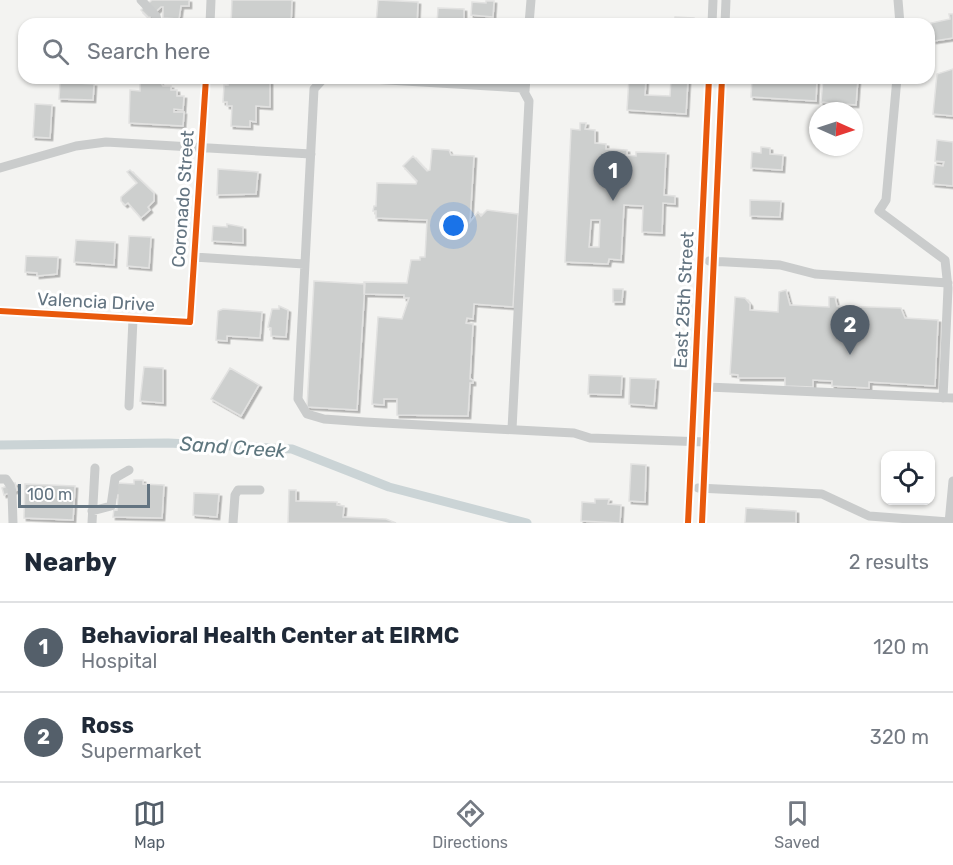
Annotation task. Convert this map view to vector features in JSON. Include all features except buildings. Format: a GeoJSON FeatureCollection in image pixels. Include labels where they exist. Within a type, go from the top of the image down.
{"type":"FeatureCollection","features":[{"type":"Feature","properties":{"kind":"street"},"geometry":{"type":"LineString","coordinates":[[141,0],[156,18]]}},
{"type":"Feature","properties":{"kind":"street"},"geometry":{"type":"LineString","coordinates":[[210,18],[211,0]]}},
{"type":"Feature","properties":{"kind":"street"},"geometry":{"type":"LineString","coordinates":[[530,18],[531,0]]}},
{"type":"Feature","properties":{"kind":"street"},"geometry":{"type":"LineString","coordinates":[[712,18],[713,0]]}},
{"type":"Feature","properties":{"kind":"street"},"geometry":{"type":"LineString","coordinates":[[725,18],[726,0]]}},
{"type":"Feature","properties":{"kind":"street"},"geometry":{"type":"LineString","coordinates":[[898,0],[900,18]]}},
{"type":"Feature","properties":{"kind":"street","name":"Coronado Street"},"geometry":{"type":"LineString","coordinates":[[190,322],[206,84]]}},
{"type":"Feature","properties":{"kind":"street"},"geometry":{"type":"LineString","coordinates":[[319,84],[315,89],[298,399],[307,414],[324,419],[365,422],[574,433],[590,438],[706,442]]}},
{"type":"Feature","properties":{"kind":"street"},"geometry":{"type":"LineString","coordinates":[[455,84],[522,88],[525,91]]}},
{"type":"Feature","properties":{"kind":"street"},"geometry":{"type":"LineString","coordinates":[[513,429],[529,101],[525,91],[526,84]]}},
{"type":"Feature","properties":{"kind":"street","name":"East 25th Street"},"geometry":{"type":"LineString","coordinates":[[688,523],[709,84]]}},
{"type":"Feature","properties":{"kind":"street","name":"East 25th Street"},"geometry":{"type":"LineString","coordinates":[[702,523],[722,84]]}},
{"type":"Feature","properties":{"kind":"street"},"geometry":{"type":"LineString","coordinates":[[708,387],[948,398],[948,283],[945,260],[879,211],[886,200],[896,84]]}},
{"type":"Feature","properties":{"kind":"street"},"geometry":{"type":"LineString","coordinates":[[0,168],[90,143],[202,146],[311,154]]}},
{"type":"Feature","properties":{"kind":"street"},"geometry":{"type":"LineString","coordinates":[[194,257],[304,264]]}},
{"type":"Feature","properties":{"kind":"street"},"geometry":{"type":"LineString","coordinates":[[700,261],[780,265],[815,274],[948,283]]}},
{"type":"Feature","properties":{"kind":"street","name":"Valencia Drive"},"geometry":{"type":"LineString","coordinates":[[0,311],[190,322]]}},
{"type":"Feature","properties":{"kind":"street"},"geometry":{"type":"LineString","coordinates":[[129,406],[133,319]]}},
{"type":"Feature","properties":{"kind":"street"},"geometry":{"type":"LineString","coordinates":[[92,523],[95,468]]}},
{"type":"Feature","properties":{"kind":"street"},"geometry":{"type":"LineString","coordinates":[[92,511],[111,506],[115,478],[129,470]]}},
{"type":"Feature","properties":{"kind":"street"},"geometry":{"type":"LineString","coordinates":[[0,479],[6,479],[11,488],[13,523]]}},
{"type":"Feature","properties":{"kind":"street"},"geometry":{"type":"LineString","coordinates":[[690,488],[822,494],[869,516],[949,522],[953,481]]}},
{"type":"Feature","properties":{"kind":"street"},"geometry":{"type":"LineString","coordinates":[[233,523],[235,495],[238,490],[260,490]]}},
{"type":"Feature","properties":{"kind":"waterway","name":"Sand Creek"},"geometry":{"type":"LineString","coordinates":[[0,445],[168,443],[292,449],[389,487],[527,523]]}},
{"type":"Feature","properties":{"kind":"cycle path"},"geometry":{"type":"LineString","coordinates":[[0,311],[190,322],[206,84]]}},
{"type":"Feature","properties":{"kind":"cycle path"},"geometry":{"type":"LineString","coordinates":[[688,523],[709,84]]}},
{"type":"Feature","properties":{"kind":"cycle path"},"geometry":{"type":"LineString","coordinates":[[702,523],[722,84]]}},
{"type":"Feature","properties":{"kind":"place","name":"Behavioral Health Center at EIRMC"},"geometry":{"type":"Point","coordinates":[613,201]}},
{"type":"Feature","properties":{"kind":"place","name":"Ross"},"geometry":{"type":"Point","coordinates":[850,355]}}]}
